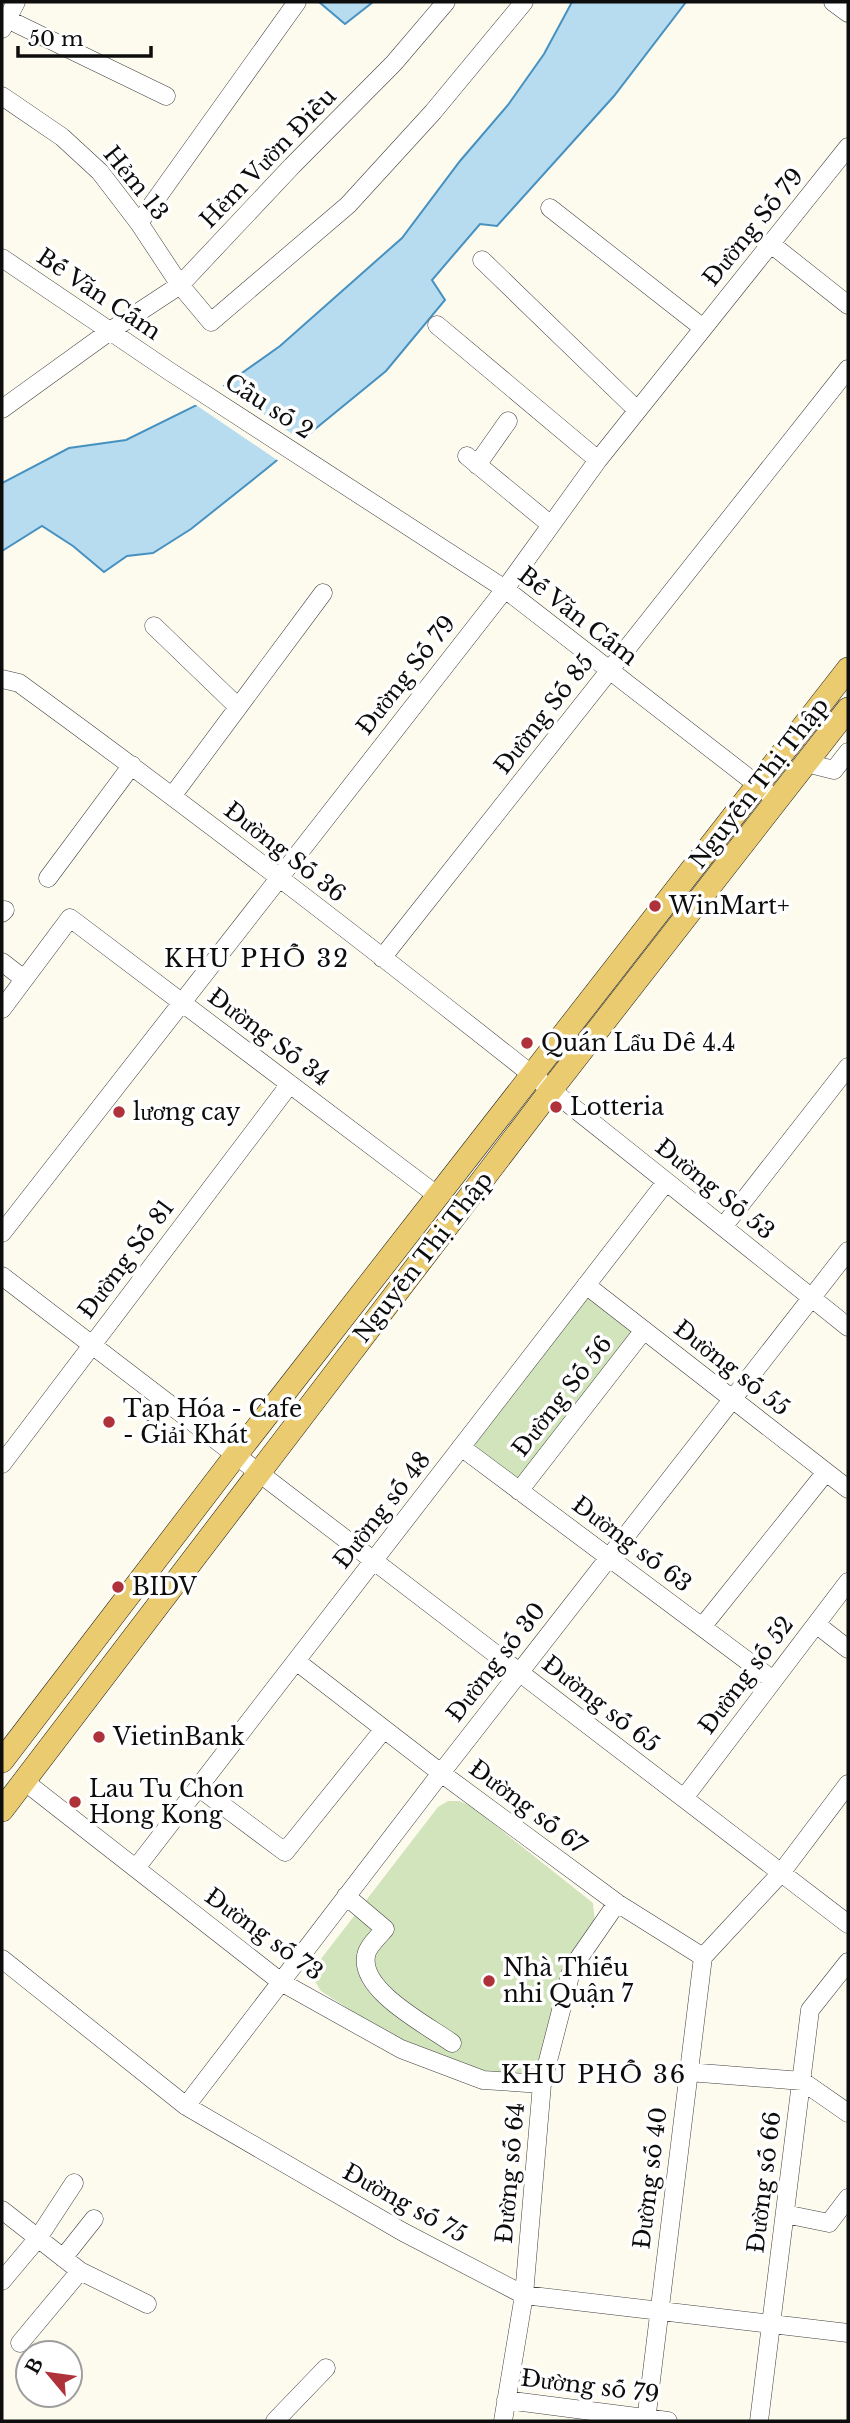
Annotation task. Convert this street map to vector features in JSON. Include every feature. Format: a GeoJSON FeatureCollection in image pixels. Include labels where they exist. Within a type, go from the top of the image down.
{"type":"FeatureCollection","features":[{"type":"Feature","properties":{"kind":"main road","name":"Nguyễn Thị Thập"},"geometry":{"type":"LineString","coordinates":[[2,1761],[531,1074],[848,669]]}},
{"type":"Feature","properties":{"kind":"main road","name":"Nguyễn Thị Thập"},"geometry":{"type":"LineString","coordinates":[[2,1810],[258,1471],[848,709]]}},
{"type":"Feature","properties":{"kind":"street"},"geometry":{"type":"LineString","coordinates":[[16,2],[4,24],[166,96]]}},
{"type":"Feature","properties":{"kind":"street"},"geometry":{"type":"LineString","coordinates":[[139,223],[297,2]]}},
{"type":"Feature","properties":{"kind":"street","name":"Hẻm Vườn Điều"},"geometry":{"type":"LineString","coordinates":[[2,409],[110,331],[180,285],[394,63],[446,2]]}},
{"type":"Feature","properties":{"kind":"street","name":"Hẻm 13"},"geometry":{"type":"LineString","coordinates":[[2,96],[62,136],[100,172],[139,223],[180,285],[211,322],[348,205],[433,112],[524,2]]}},
{"type":"Feature","properties":{"kind":"street"},"geometry":{"type":"LineString","coordinates":[[833,2],[848,13]]}},
{"type":"Feature","properties":{"kind":"street","name":"Đường Số 79"},"geometry":{"type":"LineString","coordinates":[[2,1233],[505,589],[598,460],[848,147]]}},
{"type":"Feature","properties":{"kind":"street"},"geometry":{"type":"LineString","coordinates":[[550,208],[703,328]]}},
{"type":"Feature","properties":{"kind":"street"},"geometry":{"type":"LineString","coordinates":[[771,244],[848,305]]}},
{"type":"Feature","properties":{"kind":"street","name":"Bế Văn Cấm"},"geometry":{"type":"LineString","coordinates":[[2,258],[169,371]]}},
{"type":"Feature","properties":{"kind":"street"},"geometry":{"type":"LineString","coordinates":[[482,260],[637,410]]}},
{"type":"Feature","properties":{"kind":"street"},"geometry":{"type":"LineString","coordinates":[[437,326],[598,460]]}},
{"type":"Feature","properties":{"kind":"street","name":"Đường Số 85"},"geometry":{"type":"LineString","coordinates":[[382,958],[848,369]]}},
{"type":"Feature","properties":{"kind":"street","name":"Cầu số 2"},"geometry":{"type":"LineString","coordinates":[[169,371],[341,482]]}},
{"type":"Feature","properties":{"kind":"street"},"geometry":{"type":"LineString","coordinates":[[508,421],[472,460],[551,525]]}},
{"type":"Feature","properties":{"kind":"street","name":"Bế Văn Cấm"},"geometry":{"type":"LineString","coordinates":[[341,482],[505,589],[777,800]]}},
{"type":"Feature","properties":{"kind":"street"},"geometry":{"type":"LineString","coordinates":[[173,795],[323,593]]}},
{"type":"Feature","properties":{"kind":"street"},"geometry":{"type":"LineString","coordinates":[[154,626],[238,707]]}},
{"type":"Feature","properties":{"kind":"street","name":"Đường Số 36"},"geometry":{"type":"LineString","coordinates":[[2,679],[19,682],[173,795],[531,1074]]}},
{"type":"Feature","properties":{"kind":"street"},"geometry":{"type":"LineString","coordinates":[[806,763],[834,770],[848,752]]}},
{"type":"Feature","properties":{"kind":"street"},"geometry":{"type":"LineString","coordinates":[[48,878],[132,765]]}},
{"type":"Feature","properties":{"kind":"street","name":"Đường Số 34"},"geometry":{"type":"LineString","coordinates":[[24,979],[70,918],[438,1196]]}},
{"type":"Feature","properties":{"kind":"street"},"geometry":{"type":"LineString","coordinates":[[2,962],[24,979],[2,1009]]}},
{"type":"Feature","properties":{"kind":"street"},"geometry":{"type":"LineString","coordinates":[[723,1227],[848,1067]]}},
{"type":"Feature","properties":{"kind":"street","name":"Đường Số 53"},"geometry":{"type":"LineString","coordinates":[[531,1074],[848,1327]]}},
{"type":"Feature","properties":{"kind":"street","name":"Đường Số 81"},"geometry":{"type":"LineString","coordinates":[[2,1464],[290,1084]]}},
{"type":"Feature","properties":{"kind":"street","name":"Đường số 48"},"geometry":{"type":"LineString","coordinates":[[136,1868],[666,1182]]}},
{"type":"Feature","properties":{"kind":"street","name":"Đường số 30"},"geometry":{"type":"LineString","coordinates":[[186,2106],[608,1557],[848,1251]]}},
{"type":"Feature","properties":{"kind":"street","name":"Đường số 65"},"geometry":{"type":"LineString","coordinates":[[2,1276],[848,1924]]}},
{"type":"Feature","properties":{"kind":"street","name":"Đường số 55"},"geometry":{"type":"LineString","coordinates":[[586,1285],[848,1489]]}},
{"type":"Feature","properties":{"kind":"street","name":"Đường Số 56"},"geometry":{"type":"LineString","coordinates":[[519,1491],[644,1330]]}},
{"type":"Feature","properties":{"kind":"street","name":"Đường số 63"},"geometry":{"type":"LineString","coordinates":[[461,1447],[773,1680]]}},
{"type":"Feature","properties":{"kind":"street"},"geometry":{"type":"LineString","coordinates":[[702,1627],[826,1472]]}},
{"type":"Feature","properties":{"kind":"street","name":"Đường số 52"},"geometry":{"type":"LineString","coordinates":[[684,1798],[848,1581]]}},
{"type":"Feature","properties":{"kind":"street"},"geometry":{"type":"LineString","coordinates":[[816,1624],[848,1649]]}},
{"type":"Feature","properties":{"kind":"street","name":"Đường số 67"},"geometry":{"type":"LineString","coordinates":[[296,1661],[441,1773],[617,1903],[703,1957]]}},
{"type":"Feature","properties":{"kind":"street"},"geometry":{"type":"LineString","coordinates":[[198,1787],[285,1852],[384,1729]]}},
{"type":"Feature","properties":{"kind":"street","name":"Đường số 73"},"geometry":{"type":"LineString","coordinates":[[24,1781],[281,1982],[401,2049],[483,2080],[542,2084]]}},
{"type":"Feature","properties":{"kind":"street"},"geometry":{"type":"LineString","coordinates":[[703,1957],[780,1872],[848,1784]]}},
{"type":"Feature","properties":{"kind":"street"},"geometry":{"type":"LineString","coordinates":[[346,1896],[385,1929],[366,1953],[366,1970],[371,1982],[392,2001],[452,2043]]}},
{"type":"Feature","properties":{"kind":"street","name":"Đường số 64"},"geometry":{"type":"LineString","coordinates":[[503,2421],[524,2295],[542,2084],[572,1968],[617,1903]]}},
{"type":"Feature","properties":{"kind":"street","name":"Đường số 40"},"geometry":{"type":"LineString","coordinates":[[646,2420],[703,1957]]}},
{"type":"Feature","properties":{"kind":"street","name":"Đường số 75"},"geometry":{"type":"LineString","coordinates":[[2,1959],[186,2106],[403,2232],[524,2295],[848,2333]]}},
{"type":"Feature","properties":{"kind":"street","name":"Đường số 66"},"geometry":{"type":"LineString","coordinates":[[759,2421],[810,2010],[848,1962]]}},
{"type":"Feature","properties":{"kind":"street"},"geometry":{"type":"LineString","coordinates":[[688,2072],[802,2081],[848,2112]]}},
{"type":"Feature","properties":{"kind":"street"},"geometry":{"type":"LineString","coordinates":[[2,2281],[38,2238],[74,2183]]}},
{"type":"Feature","properties":{"kind":"street"},"geometry":{"type":"LineString","coordinates":[[785,2214],[829,2223],[848,2198]]}},
{"type":"Feature","properties":{"kind":"street"},"geometry":{"type":"LineString","coordinates":[[2,2210],[80,2271],[147,2304]]}},
{"type":"Feature","properties":{"kind":"street"},"geometry":{"type":"LineString","coordinates":[[63,2258],[94,2219]]}},
{"type":"Feature","properties":{"kind":"street"},"geometry":{"type":"LineString","coordinates":[[23,2339],[80,2271]]}},
{"type":"Feature","properties":{"kind":"street"},"geometry":{"type":"LineString","coordinates":[[275,2421],[326,2368]]}},
{"type":"Feature","properties":{"kind":"street","name":"Đường số 79"},"geometry":{"type":"LineString","coordinates":[[506,2400],[667,2421]]}},
{"type":"Feature","properties":{"kind":"green space"},"geometry":{"type":"Polygon","coordinates":[[[589,1293],[636,1327],[516,1482],[469,1446],[589,1293]]]}},
{"type":"Feature","properties":{"kind":"green space"},"geometry":{"type":"Polygon","coordinates":[[[448,1801],[459,1801],[471,1806],[593,1903],[595,1923],[541,2066],[534,2073],[523,2077],[464,2067],[392,2037],[321,1991],[312,1976],[314,1968],[438,1807],[448,1801]]]}},
{"type":"Feature","properties":{"kind":"water"},"geometry":{"type":"Polygon","coordinates":[[[319,2],[373,2],[345,24],[319,2]]]}},
{"type":"Feature","properties":{"kind":"water"},"geometry":{"type":"Polygon","coordinates":[[[572,2],[686,2],[614,96],[497,226],[480,224],[432,280],[445,300],[386,371],[191,529],[153,553],[127,556],[104,572],[73,546],[42,526],[2,551],[2,483],[69,448],[126,440],[197,405],[280,346],[402,238],[460,161],[508,105],[544,54],[572,2]]]}},
{"type":"Feature","properties":{"kind":"pier"},"geometry":{"type":"Polygon","coordinates":[[[220,384],[304,442],[280,462],[193,403],[220,384]]]}},
{"type":"Feature","properties":{"kind":"place","name":"WinMart+"},"geometry":{"type":"Point","coordinates":[655,906]}},
{"type":"Feature","properties":{"kind":"place","name":"Quán Lẩu Dê 4.4"},"geometry":{"type":"Point","coordinates":[527,1043]}},
{"type":"Feature","properties":{"kind":"place","name":"Lotteria"},"geometry":{"type":"Point","coordinates":[556,1107]}},
{"type":"Feature","properties":{"kind":"place","name":"lương cay"},"geometry":{"type":"Point","coordinates":[119,1112]}},
{"type":"Feature","properties":{"kind":"place","name":"Tạp Hóa - Cafe - Giải Khát"},"geometry":{"type":"Point","coordinates":[109,1422]}},
{"type":"Feature","properties":{"kind":"place","name":"BIDV"},"geometry":{"type":"Point","coordinates":[118,1587]}},
{"type":"Feature","properties":{"kind":"place","name":"VietinBank"},"geometry":{"type":"Point","coordinates":[99,1737]}},
{"type":"Feature","properties":{"kind":"place","name":"Lau Tu Chon Hong Kong"},"geometry":{"type":"Point","coordinates":[75,1802]}},
{"type":"Feature","properties":{"kind":"place","name":"Nhà Thiếu nhi Quận 7"},"geometry":{"type":"Point","coordinates":[489,1981]}},
{"type":"Feature","properties":{"kind":"district","name":"KHU PHỐ 32"},"geometry":{"type":"Point","coordinates":[257,958]}},
{"type":"Feature","properties":{"kind":"district","name":"KHU PHỐ 36"},"geometry":{"type":"Point","coordinates":[594,2074]}}]}
